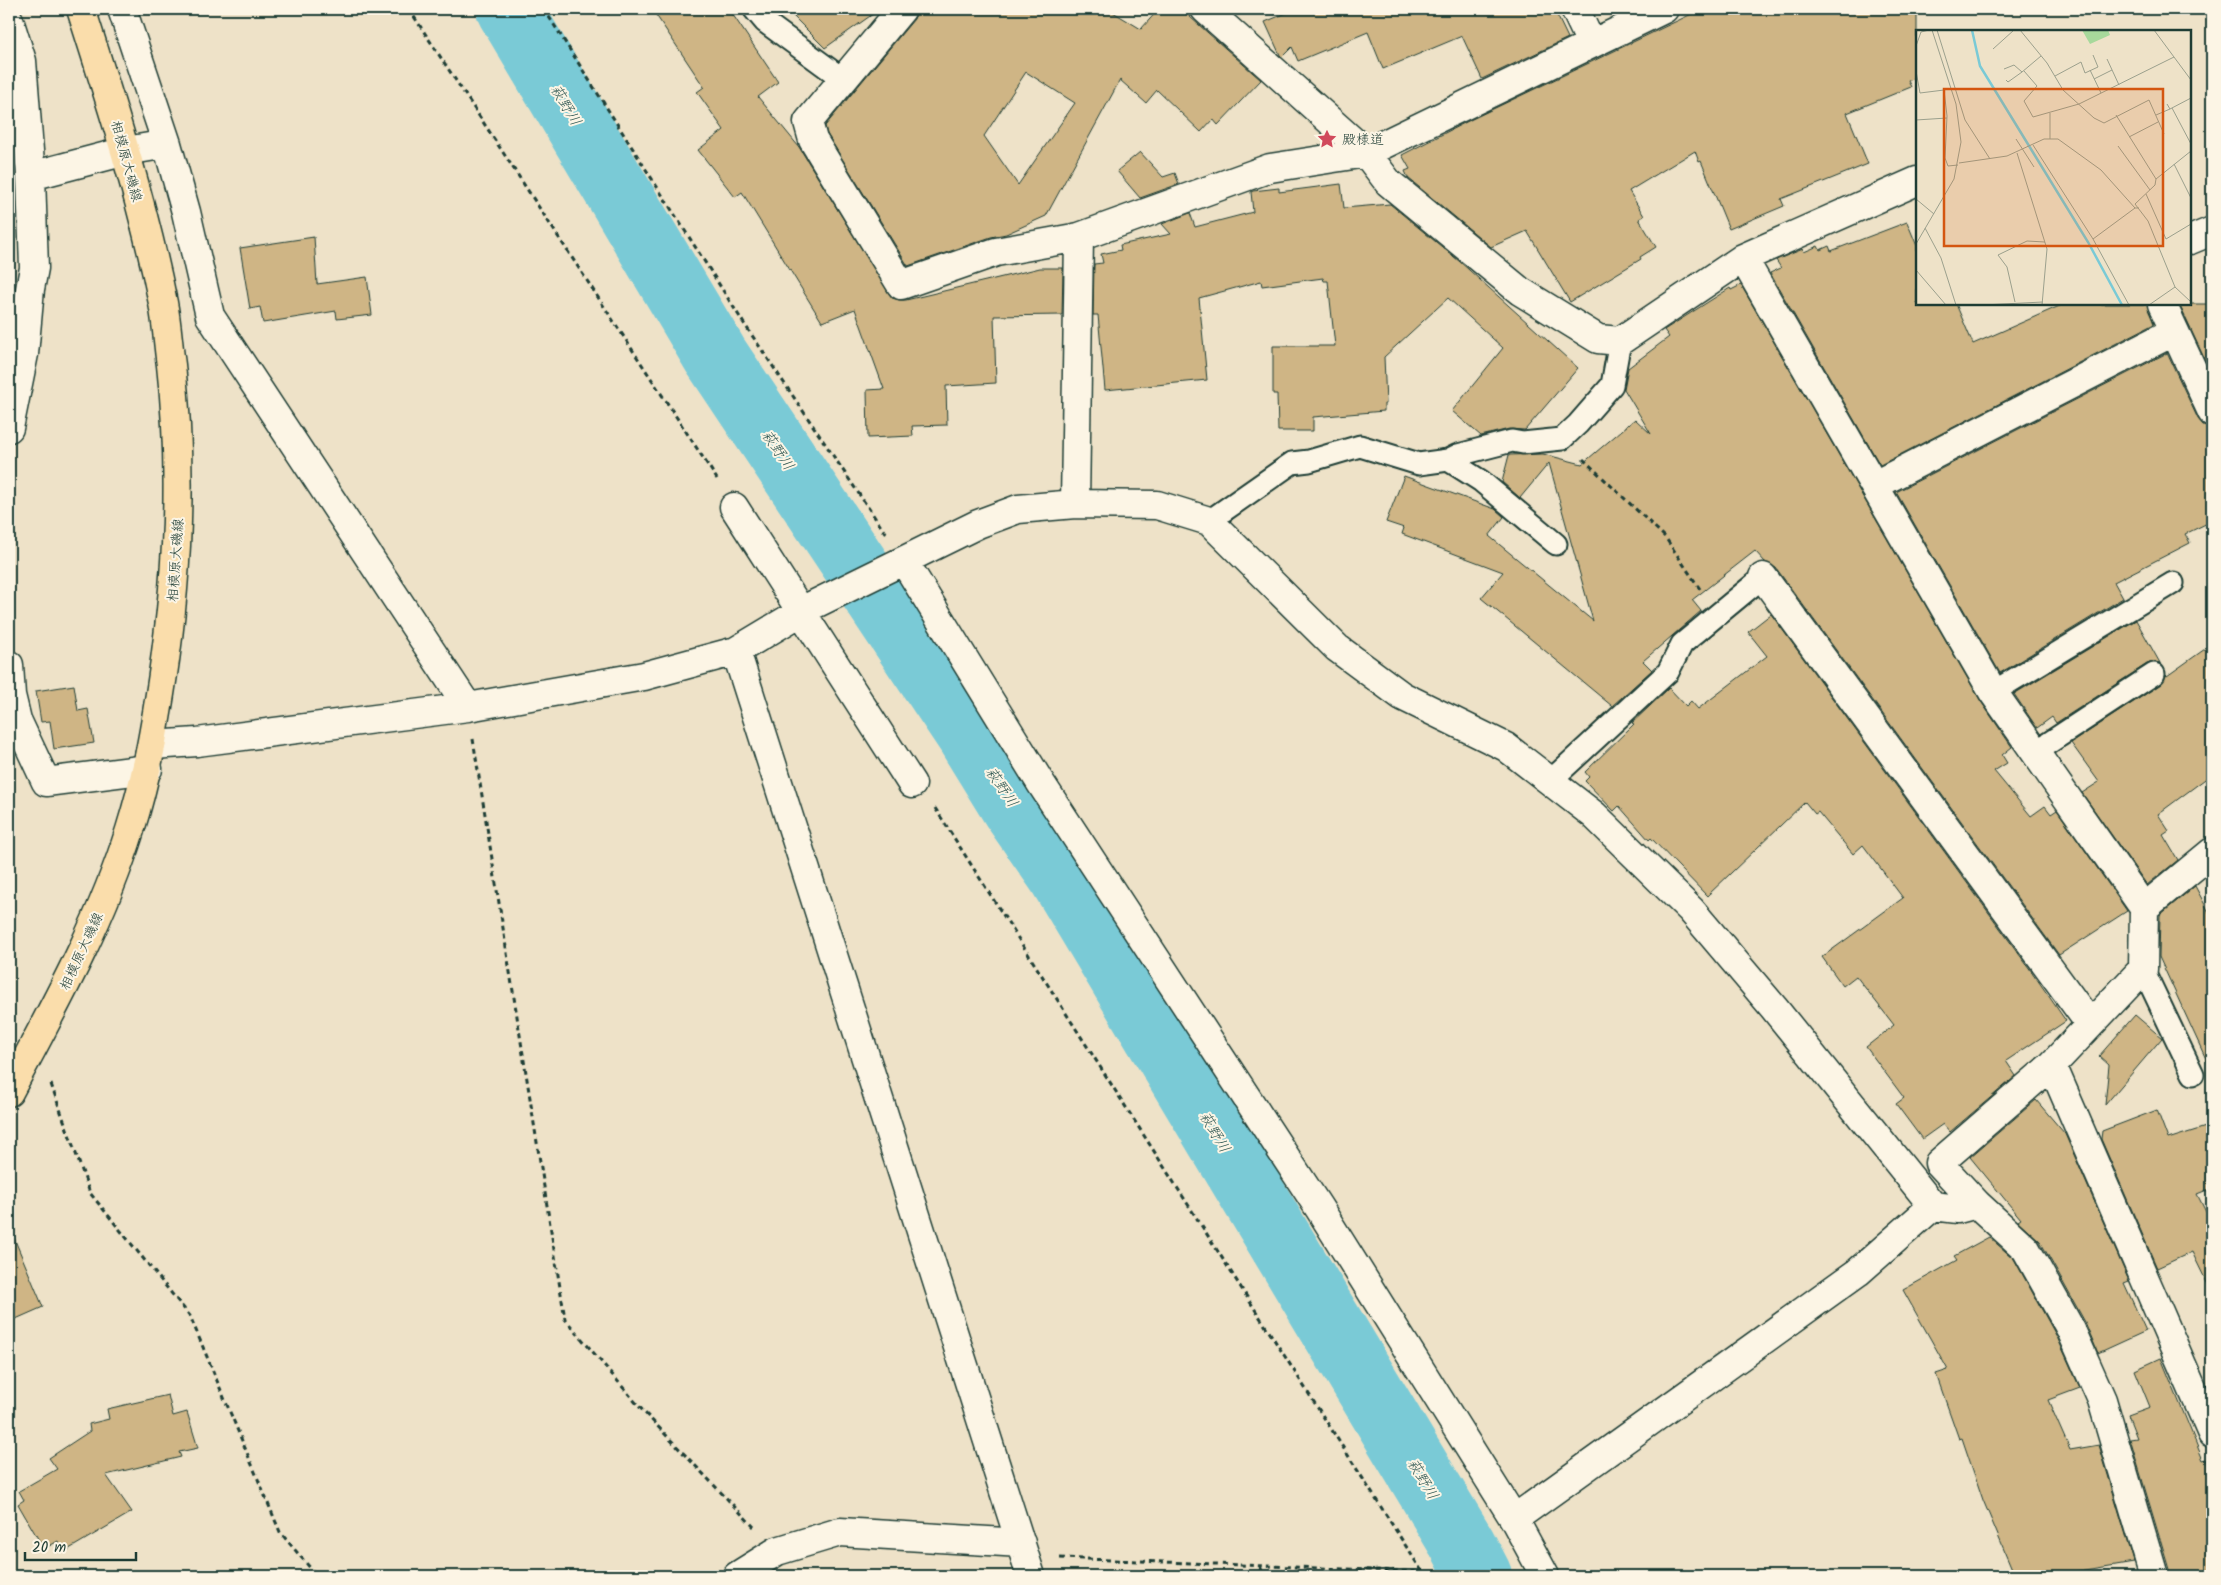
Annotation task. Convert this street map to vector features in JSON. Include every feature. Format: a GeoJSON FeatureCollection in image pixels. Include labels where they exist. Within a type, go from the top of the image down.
{"type":"FeatureCollection","features":[{"type":"Feature","properties":{"kind":"main road","name":"相模原大磯線"},"geometry":{"type":"LineString","coordinates":[[9,1092],[60,997],[101,910],[130,832],[150,757],[170,631],[178,531],[178,462],[174,389],[163,305],[126,151],[81,9]]}},
{"type":"Feature","properties":{"kind":"street"},"geometry":{"type":"LineString","coordinates":[[122,9],[167,144],[186,212],[210,316],[468,707]]}},
{"type":"Feature","properties":{"kind":"street"},"geometry":{"type":"LineString","coordinates":[[902,9],[808,122],[813,140],[901,285],[996,252],[1079,237],[1270,168],[1366,153],[1664,9]]}},
{"type":"Feature","properties":{"kind":"street"},"geometry":{"type":"LineString","coordinates":[[1205,9],[1366,153],[1388,182],[1520,291],[1598,339],[1620,341],[1743,258],[1916,181]]}},
{"type":"Feature","properties":{"kind":"street"},"geometry":{"type":"LineString","coordinates":[[1575,9],[1591,43]]}},
{"type":"Feature","properties":{"kind":"street"},"geometry":{"type":"LineString","coordinates":[[9,20],[22,61],[32,176],[34,268],[19,289],[24,354],[9,428]]}},
{"type":"Feature","properties":{"kind":"street"},"geometry":{"type":"LineString","coordinates":[[32,176],[126,151],[167,144]]}},
{"type":"Feature","properties":{"kind":"street"},"geometry":{"type":"LineString","coordinates":[[2191,240],[2212,231]]}},
{"type":"Feature","properties":{"kind":"street"},"geometry":{"type":"LineString","coordinates":[[1075,504],[1079,237]]}},
{"type":"Feature","properties":{"kind":"street"},"geometry":{"type":"LineString","coordinates":[[1743,258],[1993,692],[2144,908],[2142,969],[2052,1065],[1939,1163],[1977,1204],[2026,1249],[2071,1330],[2102,1400],[2154,1576]]}},
{"type":"Feature","properties":{"kind":"street"},"geometry":{"type":"LineString","coordinates":[[2162,305],[2173,332],[2212,412]]}},
{"type":"Feature","properties":{"kind":"street"},"geometry":{"type":"LineString","coordinates":[[1875,485],[2173,332]]}},
{"type":"Feature","properties":{"kind":"street"},"geometry":{"type":"LineString","coordinates":[[9,665],[11,695],[17,720],[46,782],[150,757],[197,742],[468,707],[644,676],[736,651],[806,610],[897,564],[978,524],[1018,509],[1075,504],[1157,505],[1209,521],[1337,648],[1402,696],[1506,747],[1594,815],[1691,910],[1774,1008],[1933,1206],[1958,1209],[1977,1204]]}},
{"type":"Feature","properties":{"kind":"street"},"geometry":{"type":"LineString","coordinates":[[734,507],[806,610],[912,784]]}},
{"type":"Feature","properties":{"kind":"street"},"geometry":{"type":"LineString","coordinates":[[897,564],[1319,1208],[1514,1519],[1545,1576]]}},
{"type":"Feature","properties":{"kind":"street"},"geometry":{"type":"LineString","coordinates":[[1763,577],[2090,1024]]}},
{"type":"Feature","properties":{"kind":"street"},"geometry":{"type":"LineString","coordinates":[[736,651],[1025,1559],[840,1532],[777,1551],[737,1576]]}},
{"type":"Feature","properties":{"kind":"street"},"geometry":{"type":"LineString","coordinates":[[2144,908],[2210,860]]}},
{"type":"Feature","properties":{"kind":"street"},"geometry":{"type":"LineString","coordinates":[[2052,1065],[2212,1434]]}},
{"type":"Feature","properties":{"kind":"street"},"geometry":{"type":"LineString","coordinates":[[1514,1519],[1858,1272],[1933,1206]]}},
{"type":"Feature","properties":{"kind":"lane"},"geometry":{"type":"LineString","coordinates":[[754,9],[765,22],[844,80]]}},
{"type":"Feature","properties":{"kind":"lane"},"geometry":{"type":"LineString","coordinates":[[1209,521],[1292,463],[1309,461],[1360,446],[1419,464],[1448,460],[1512,441],[1523,443],[1562,439],[1578,424],[1612,385],[1620,341]]}},
{"type":"Feature","properties":{"kind":"lane"},"geometry":{"type":"LineString","coordinates":[[1448,460],[1482,482],[1556,544]]}},
{"type":"Feature","properties":{"kind":"lane"},"geometry":{"type":"LineString","coordinates":[[1549,782],[1668,672],[1682,644],[1763,577]]}},
{"type":"Feature","properties":{"kind":"lane"},"geometry":{"type":"LineString","coordinates":[[1993,692],[2173,583]]}},
{"type":"Feature","properties":{"kind":"lane"},"geometry":{"type":"LineString","coordinates":[[2035,752],[2154,674]]}},
{"type":"Feature","properties":{"kind":"lane"},"geometry":{"type":"LineString","coordinates":[[2142,969],[2192,1074]]}},
{"type":"Feature","properties":{"kind":"path"},"geometry":{"type":"LineString","coordinates":[[409,9],[734,507]]}},
{"type":"Feature","properties":{"kind":"path"},"geometry":{"type":"LineString","coordinates":[[544,9],[897,564]]}},
{"type":"Feature","properties":{"kind":"path"},"geometry":{"type":"LineString","coordinates":[[1562,439],[1665,537],[1717,615]]}},
{"type":"Feature","properties":{"kind":"path"},"geometry":{"type":"LineString","coordinates":[[468,707],[565,1319],[644,1411],[777,1551]]}},
{"type":"Feature","properties":{"kind":"path"},"geometry":{"type":"LineString","coordinates":[[912,784],[930,799],[1425,1576]]}},
{"type":"Feature","properties":{"kind":"path"},"geometry":{"type":"LineString","coordinates":[[31,1050],[43,1060],[90,1193],[190,1316],[280,1532],[318,1576]]}},
{"type":"Feature","properties":{"kind":"path"},"geometry":{"type":"LineString","coordinates":[[1025,1559],[1423,1572]]}},
{"type":"Feature","properties":{"kind":"path"},"geometry":{"type":"LineString","coordinates":[[1260,1566],[1264,1576]]}},
{"type":"Feature","properties":{"kind":"building"},"geometry":{"type":"Polygon","coordinates":[[[652,9],[729,9],[778,82],[758,97],[799,147],[892,298],[906,300],[1040,268],[1063,268],[1062,315],[994,316],[996,383],[946,386],[947,425],[912,426],[913,436],[868,438],[867,390],[884,389],[855,309],[822,322],[742,192],[735,197],[698,150],[724,130],[697,92],[704,87],[652,9]]]}},
{"type":"Feature","properties":{"kind":"building"},"geometry":{"type":"Polygon","coordinates":[[[786,9],[880,9],[825,48],[786,9]]]}},
{"type":"Feature","properties":{"kind":"building"},"geometry":{"type":"Polygon","coordinates":[[[917,9],[1108,9],[1141,29],[1159,9],[1181,9],[1261,80],[1218,125],[1213,119],[1201,132],[1157,90],[1146,103],[1120,80],[1046,216],[1006,234],[991,237],[908,266],[827,134],[825,126],[914,19],[917,9]],[[1026,72],[984,136],[1018,185],[1075,103],[1026,72]]]}},
{"type":"Feature","properties":{"kind":"building"},"geometry":{"type":"Polygon","coordinates":[[[1296,9],[1554,9],[1568,38],[1482,79],[1462,36],[1383,69],[1368,32],[1298,61],[1292,47],[1282,57],[1280,55],[1265,22],[1296,9]]]}},
{"type":"Feature","properties":{"kind":"building"},"geometry":{"type":"Polygon","coordinates":[[[1702,9],[1917,9],[1916,77],[1908,81],[1911,87],[1847,113],[1868,164],[1781,199],[1784,206],[1729,229],[1701,161],[1699,162],[1695,151],[1629,191],[1644,216],[1639,219],[1656,247],[1640,257],[1641,259],[1570,302],[1527,231],[1491,247],[1408,178],[1405,171],[1410,169],[1402,155],[1472,119],[1702,9]]]}},
{"type":"Feature","properties":{"kind":"building"},"geometry":{"type":"Polygon","coordinates":[[[1140,152],[1163,177],[1175,173],[1179,184],[1140,198],[1117,171],[1140,152]]]}},
{"type":"Feature","properties":{"kind":"building"},"geometry":{"type":"Polygon","coordinates":[[[1341,184],[1344,208],[1390,204],[1459,261],[1578,368],[1525,430],[1509,429],[1481,436],[1452,411],[1503,348],[1448,298],[1384,357],[1386,404],[1384,404],[1384,411],[1313,417],[1313,431],[1278,431],[1277,394],[1273,394],[1273,346],[1335,346],[1328,281],[1324,281],[1323,278],[1262,286],[1261,281],[1199,298],[1207,380],[1105,390],[1098,315],[1093,315],[1094,264],[1103,263],[1101,254],[1121,250],[1120,245],[1171,234],[1162,224],[1190,213],[1195,227],[1253,212],[1251,192],[1253,191],[1279,188],[1279,192],[1341,184]]]}},
{"type":"Feature","properties":{"kind":"building"},"geometry":{"type":"Polygon","coordinates":[[[1907,222],[1916,244],[1916,305],[1956,305],[1973,344],[2062,305],[2147,305],[2154,324],[1880,465],[1770,273],[1781,268],[1776,260],[1803,249],[1804,252],[1818,246],[1820,250],[1829,246],[1831,251],[1907,222]]]}},
{"type":"Feature","properties":{"kind":"building"},"geometry":{"type":"Polygon","coordinates":[[[314,237],[317,284],[367,277],[372,315],[337,319],[336,311],[263,323],[260,307],[250,309],[240,248],[314,237]]]}},
{"type":"Feature","properties":{"kind":"building"},"geometry":{"type":"Polygon","coordinates":[[[1741,285],[1980,700],[2012,747],[2002,755],[2007,763],[1994,771],[2031,816],[2045,806],[2051,814],[2057,810],[2127,911],[2059,955],[1776,568],[1765,562],[1755,551],[1692,600],[1701,611],[1643,661],[1652,670],[1612,706],[1481,598],[1503,572],[1402,534],[1404,528],[1386,522],[1404,476],[1495,509],[1504,517],[1489,536],[1593,621],[1549,463],[1520,498],[1502,482],[1509,455],[1543,454],[1582,464],[1635,419],[1651,434],[1624,389],[1628,368],[1669,337],[1664,330],[1730,288],[1731,290],[1741,285]]]}},
{"type":"Feature","properties":{"kind":"building"},"geometry":{"type":"Polygon","coordinates":[[[2212,304],[2212,375],[2179,305],[2212,304]]]}},
{"type":"Feature","properties":{"kind":"building"},"geometry":{"type":"Polygon","coordinates":[[[2167,353],[2198,419],[2203,425],[2212,427],[2212,521],[2185,534],[2190,543],[2114,582],[2123,598],[2000,673],[1896,492],[2167,353]]]}},
{"type":"Feature","properties":{"kind":"building"},"geometry":{"type":"Polygon","coordinates":[[[1771,614],[2066,1021],[2006,1061],[2016,1076],[1950,1132],[1943,1124],[1922,1139],[1896,1104],[1904,1098],[1866,1047],[1894,1025],[1856,976],[1843,986],[1822,957],[1903,898],[1863,845],[1853,854],[1818,812],[1815,814],[1805,802],[1707,896],[1651,838],[1649,840],[1619,806],[1614,811],[1585,781],[1589,777],[1585,772],[1669,688],[1686,706],[1691,701],[1698,709],[1767,656],[1748,632],[1771,614]]]}},
{"type":"Feature","properties":{"kind":"building"},"geometry":{"type":"Polygon","coordinates":[[[2136,620],[2160,663],[2147,664],[2056,723],[2052,717],[2037,728],[2014,694],[2136,620]]]}},
{"type":"Feature","properties":{"kind":"building"},"geometry":{"type":"Polygon","coordinates":[[[2212,644],[2212,774],[2158,814],[2169,831],[2163,835],[2178,860],[2147,885],[2082,793],[2099,782],[2071,743],[2161,684],[2166,675],[2212,644]]]}},
{"type":"Feature","properties":{"kind":"building"},"geometry":{"type":"Polygon","coordinates":[[[74,685],[78,711],[88,709],[94,743],[54,749],[50,721],[41,722],[36,691],[74,685]]]}},
{"type":"Feature","properties":{"kind":"building"},"geometry":{"type":"Polygon","coordinates":[[[2195,886],[2212,918],[2212,1072],[2159,957],[2160,915],[2195,886]]]}},
{"type":"Feature","properties":{"kind":"building"},"geometry":{"type":"Polygon","coordinates":[[[2135,1015],[2162,1038],[2105,1105],[2109,1065],[2099,1056],[2135,1015]]]}},
{"type":"Feature","properties":{"kind":"building"},"geometry":{"type":"Polygon","coordinates":[[[2036,1100],[2065,1134],[2129,1281],[2124,1283],[2146,1331],[2098,1353],[2085,1322],[2040,1241],[2018,1221],[2021,1219],[1970,1157],[2036,1100]]]}},
{"type":"Feature","properties":{"kind":"building"},"geometry":{"type":"Polygon","coordinates":[[[2157,1110],[2168,1139],[2212,1125],[2212,1188],[2197,1194],[2212,1224],[2212,1293],[2192,1252],[2157,1268],[2101,1139],[2102,1131],[2157,1110]]]}},
{"type":"Feature","properties":{"kind":"building"},"geometry":{"type":"Polygon","coordinates":[[[9,1226],[43,1307],[9,1322],[9,1226]]]}},
{"type":"Feature","properties":{"kind":"building"},"geometry":{"type":"Polygon","coordinates":[[[1989,1237],[2014,1259],[2057,1337],[2080,1388],[2048,1400],[2070,1450],[2099,1445],[2134,1562],[2049,1576],[2015,1576],[1983,1500],[1962,1438],[1959,1439],[1936,1374],[1948,1370],[1903,1290],[1957,1260],[1954,1256],[1989,1237]]]}},
{"type":"Feature","properties":{"kind":"building"},"geometry":{"type":"Polygon","coordinates":[[[2161,1358],[2203,1460],[2206,1459],[2212,1474],[2212,1576],[2171,1576],[2130,1439],[2137,1438],[2128,1415],[2150,1407],[2135,1370],[2161,1358]]]}},
{"type":"Feature","properties":{"kind":"building"},"geometry":{"type":"Polygon","coordinates":[[[168,1395],[173,1416],[187,1412],[198,1448],[179,1452],[181,1457],[106,1475],[132,1512],[64,1552],[58,1541],[44,1549],[18,1504],[24,1500],[19,1491],[57,1469],[49,1458],[90,1431],[89,1424],[109,1419],[107,1409],[168,1395]]]}},
{"type":"Feature","properties":{"kind":"waterway","name":"萩野川"},"geometry":{"type":"LineString","coordinates":[[509,9],[715,355],[969,735],[1014,808],[1060,874],[1463,1545],[1479,1576]]}},
{"type":"Feature","properties":{"kind":"place","name":"殿様道"},"geometry":{"type":"Point","coordinates":[1327,139]}}]}
